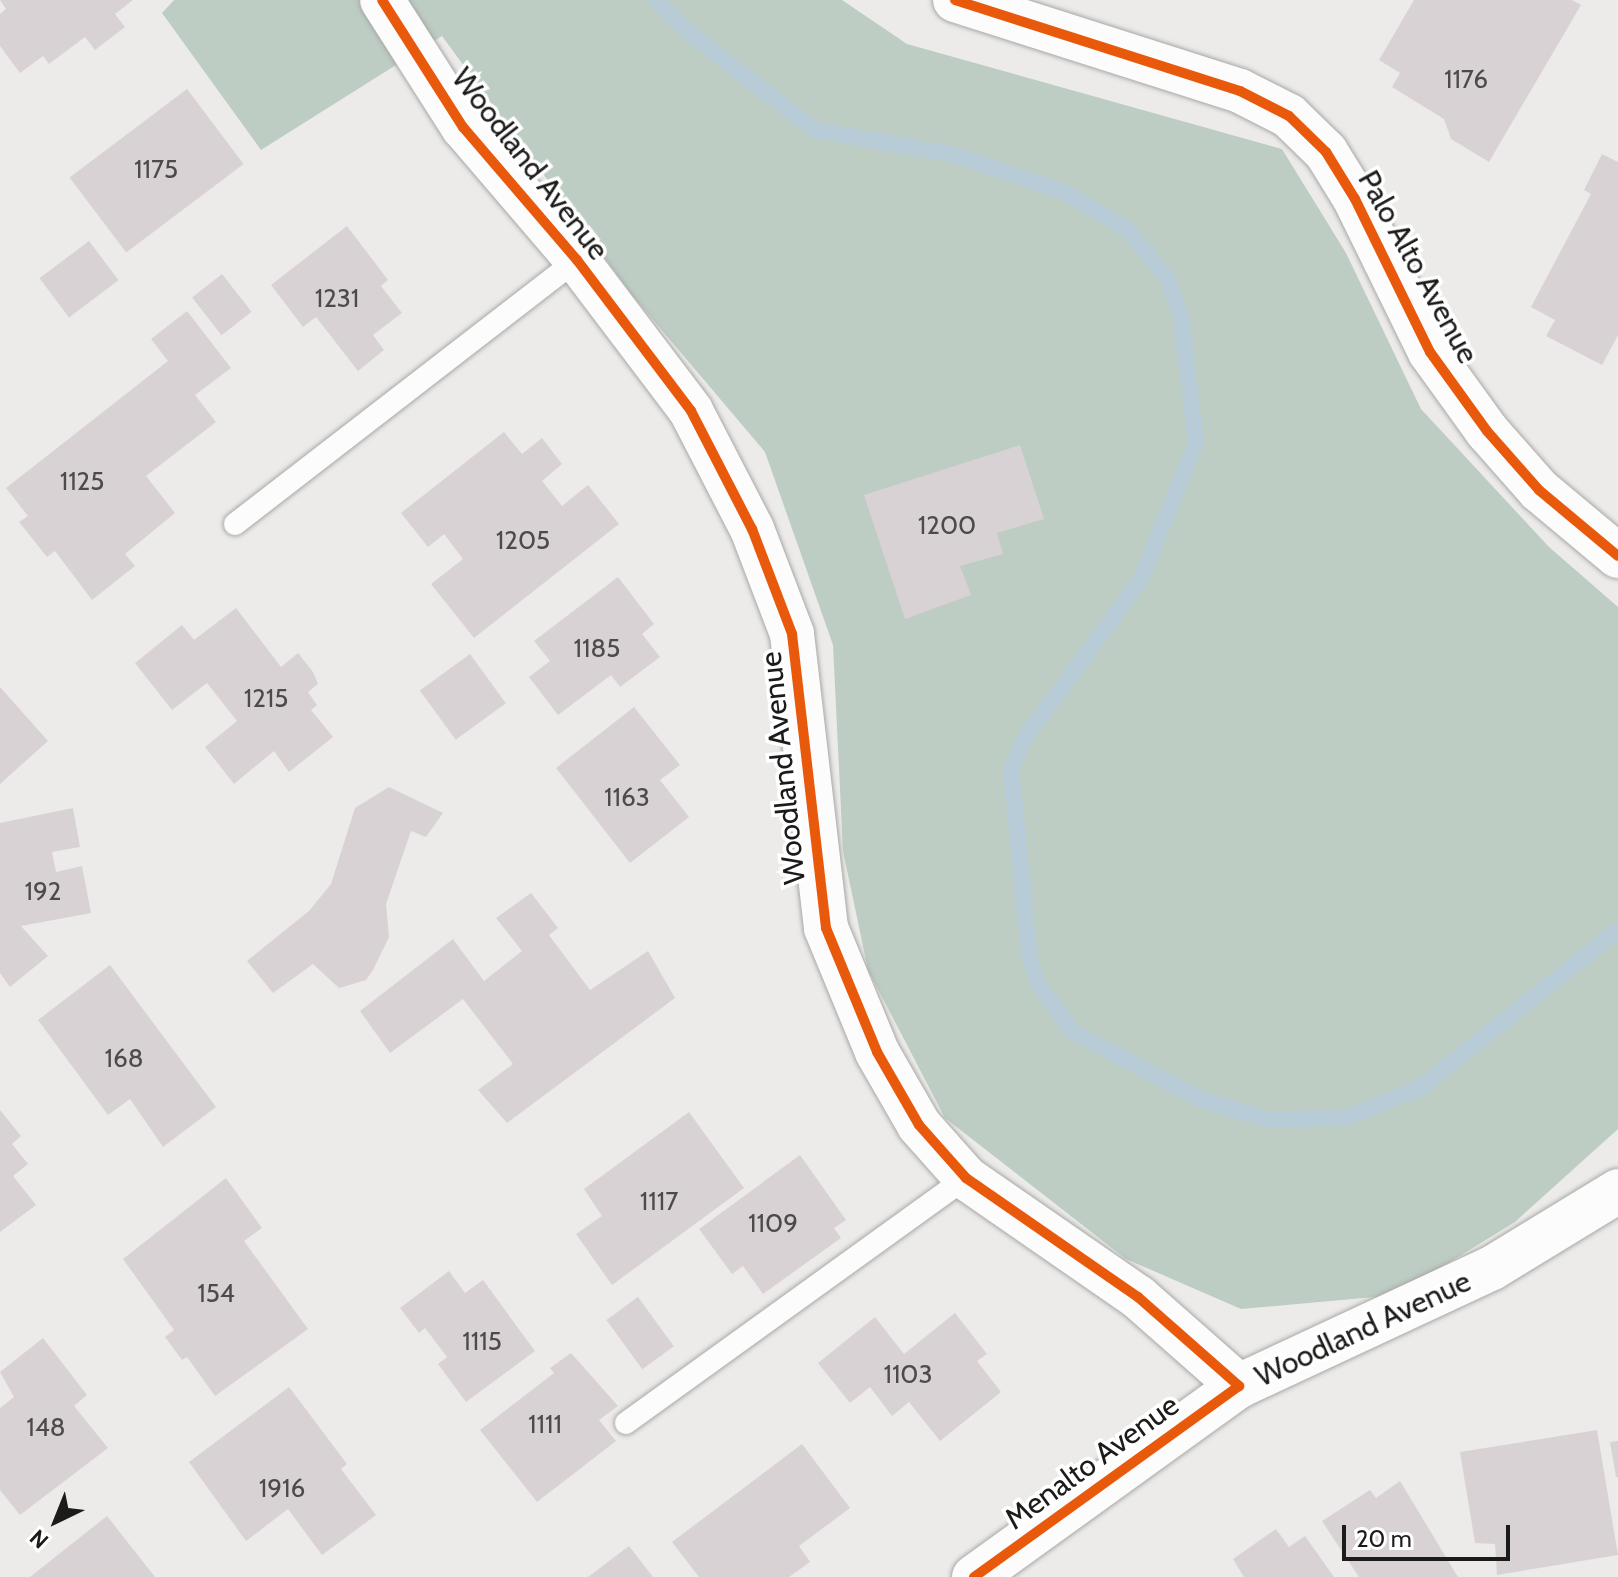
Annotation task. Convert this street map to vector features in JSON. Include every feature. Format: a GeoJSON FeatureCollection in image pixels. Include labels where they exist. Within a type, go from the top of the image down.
{"type":"FeatureCollection","features":[{"type":"Feature","properties":{"kind":"street","name":"Woodland Avenue"},"geometry":{"type":"LineString","coordinates":[[382,0],[463,127],[577,260],[691,411],[752,529],[792,634],[826,928],[877,1052],[919,1125],[966,1178],[1138,1297],[1239,1386],[1492,1268],[1618,1191]]}},
{"type":"Feature","properties":{"kind":"street","name":"Palo Alto Avenue"},"geometry":{"type":"LineString","coordinates":[[955,0],[1240,91],[1289,116],[1326,152],[1341,175],[1430,352],[1487,431],[1539,490],[1618,556]]}},
{"type":"Feature","properties":{"kind":"street","name":"Menalto Avenue"},"geometry":{"type":"LineString","coordinates":[[974,1577],[1239,1386]]}},
{"type":"Feature","properties":{"kind":"lane"},"geometry":{"type":"LineString","coordinates":[[235,524],[577,260]]}},
{"type":"Feature","properties":{"kind":"lane"},"geometry":{"type":"LineString","coordinates":[[626,1423],[966,1178]]}},
{"type":"Feature","properties":{"kind":"shaded area"},"geometry":{"type":"Polygon","coordinates":[[[174,0],[842,0],[907,44],[1282,149],[1346,253],[1421,409],[1549,547],[1618,607],[1618,1129],[1515,1222],[1396,1295],[1241,1309],[1126,1259],[945,1118],[868,970],[843,851],[833,645],[765,452],[632,295],[442,36],[261,150],[162,13],[174,0]]]}},
{"type":"Feature","properties":{"kind":"building"},"geometry":{"type":"Polygon","coordinates":[[[0,0],[133,0],[115,14],[125,27],[95,50],[85,37],[49,64],[43,56],[20,73],[0,46],[0,14],[6,9],[0,0]]]}},
{"type":"Feature","properties":{"kind":"building"},"geometry":{"type":"Polygon","coordinates":[[[1414,0],[1572,0],[1581,5],[1489,162],[1451,139],[1444,119],[1392,87],[1400,73],[1379,60],[1414,0]]]}},
{"type":"Feature","properties":{"kind":"building"},"geometry":{"type":"Polygon","coordinates":[[[187,89],[244,164],[126,253],[70,177],[187,89]]]}},
{"type":"Feature","properties":{"kind":"building"},"geometry":{"type":"Polygon","coordinates":[[[1602,154],[1618,162],[1618,335],[1602,365],[1546,336],[1555,320],[1531,307],[1591,194],[1584,190],[1602,154]]]}},
{"type":"Feature","properties":{"kind":"building"},"geometry":{"type":"Polygon","coordinates":[[[347,226],[388,280],[381,286],[402,313],[373,335],[384,350],[358,371],[316,317],[303,327],[271,285],[347,226]]]}},
{"type":"Feature","properties":{"kind":"building"},"geometry":{"type":"Polygon","coordinates":[[[89,241],[118,280],[69,317],[39,278],[89,241]]]}},
{"type":"Feature","properties":{"kind":"building"},"geometry":{"type":"Polygon","coordinates":[[[222,274],[252,312],[222,335],[192,297],[222,274]]]}},
{"type":"Feature","properties":{"kind":"building"},"geometry":{"type":"Polygon","coordinates":[[[187,311],[231,368],[195,395],[216,422],[146,476],[175,513],[125,554],[135,566],[92,600],[55,551],[47,557],[19,522],[28,516],[6,488],[168,361],[151,339],[187,311]]]}},
{"type":"Feature","properties":{"kind":"building"},"geometry":{"type":"Polygon","coordinates":[[[504,432],[522,454],[542,438],[562,464],[542,481],[562,506],[588,485],[619,524],[474,638],[431,584],[463,559],[444,534],[428,547],[401,513],[504,432]]]}},
{"type":"Feature","properties":{"kind":"building"},"geometry":{"type":"Polygon","coordinates":[[[1020,445],[1044,519],[997,533],[1003,554],[960,566],[971,595],[905,619],[864,495],[1020,445]]]}},
{"type":"Feature","properties":{"kind":"building"},"geometry":{"type":"Polygon","coordinates":[[[618,577],[654,624],[642,634],[660,657],[620,687],[611,675],[558,715],[529,677],[550,661],[534,641],[618,577]]]}},
{"type":"Feature","properties":{"kind":"building"},"geometry":{"type":"Polygon","coordinates":[[[236,608],[281,667],[298,653],[313,672],[318,684],[308,692],[317,705],[311,710],[333,737],[289,772],[274,751],[234,784],[205,747],[237,721],[207,683],[172,710],[135,663],[182,625],[194,640],[236,608]]]}},
{"type":"Feature","properties":{"kind":"building"},"geometry":{"type":"Polygon","coordinates":[[[470,654],[506,703],[456,740],[420,690],[470,654]]]}},
{"type":"Feature","properties":{"kind":"building"},"geometry":{"type":"Polygon","coordinates":[[[0,687],[48,741],[0,784],[0,687]]]}},
{"type":"Feature","properties":{"kind":"building"},"geometry":{"type":"Polygon","coordinates":[[[634,707],[680,765],[660,780],[689,817],[630,863],[556,768],[634,707]]]}},
{"type":"Feature","properties":{"kind":"building"},"geometry":{"type":"Polygon","coordinates":[[[389,787],[443,813],[426,837],[411,831],[386,904],[389,937],[373,970],[366,980],[339,988],[313,964],[273,993],[247,961],[309,911],[331,884],[355,808],[389,787]]]}},
{"type":"Feature","properties":{"kind":"building"},"geometry":{"type":"Polygon","coordinates":[[[73,808],[80,847],[52,852],[56,872],[82,866],[91,913],[21,926],[48,956],[10,987],[0,973],[0,823],[73,808]]]}},
{"type":"Feature","properties":{"kind":"building"},"geometry":{"type":"Polygon","coordinates":[[[531,893],[558,928],[549,935],[590,990],[648,951],[675,998],[507,1123],[478,1090],[513,1064],[463,999],[390,1053],[360,1011],[453,939],[484,981],[522,951],[496,918],[531,893]]]}},
{"type":"Feature","properties":{"kind":"building"},"geometry":{"type":"Polygon","coordinates":[[[110,965],[216,1107],[163,1147],[130,1099],[108,1115],[38,1020],[110,965]]]}},
{"type":"Feature","properties":{"kind":"building"},"geometry":{"type":"Polygon","coordinates":[[[0,1110],[21,1136],[12,1144],[28,1164],[13,1176],[36,1205],[0,1232],[0,1110]]]}},
{"type":"Feature","properties":{"kind":"building"},"geometry":{"type":"Polygon","coordinates":[[[689,1112],[744,1188],[612,1285],[576,1234],[602,1216],[584,1189],[689,1112]]]}},
{"type":"Feature","properties":{"kind":"building"},"geometry":{"type":"Polygon","coordinates":[[[800,1155],[846,1220],[834,1228],[841,1238],[763,1294],[743,1266],[732,1274],[699,1229],[800,1155]]]}},
{"type":"Feature","properties":{"kind":"building"},"geometry":{"type":"Polygon","coordinates":[[[226,1178],[262,1228],[244,1241],[308,1329],[215,1396],[187,1357],[182,1360],[165,1337],[174,1330],[123,1259],[226,1178]]]}},
{"type":"Feature","properties":{"kind":"building"},"geometry":{"type":"Polygon","coordinates":[[[449,1271],[465,1293],[483,1280],[535,1351],[466,1402],[438,1364],[447,1357],[425,1328],[419,1333],[400,1308],[449,1271]]]}},
{"type":"Feature","properties":{"kind":"building"},"geometry":{"type":"Polygon","coordinates":[[[638,1297],[674,1346],[642,1369],[606,1320],[638,1297]]]}},
{"type":"Feature","properties":{"kind":"building"},"geometry":{"type":"Polygon","coordinates":[[[955,1313],[987,1354],[977,1361],[1001,1392],[940,1441],[909,1402],[892,1416],[870,1387],[850,1403],[818,1363],[875,1317],[904,1354],[955,1313]]]}},
{"type":"Feature","properties":{"kind":"building"},"geometry":{"type":"Polygon","coordinates":[[[43,1338],[87,1395],[74,1406],[108,1448],[20,1515],[0,1490],[0,1408],[14,1397],[0,1372],[43,1338]]]}},
{"type":"Feature","properties":{"kind":"building"},"geometry":{"type":"Polygon","coordinates":[[[571,1353],[618,1406],[599,1420],[616,1441],[537,1502],[480,1430],[554,1373],[550,1368],[571,1353]]]}},
{"type":"Feature","properties":{"kind":"building"},"geometry":{"type":"Polygon","coordinates":[[[289,1387],[347,1464],[341,1469],[376,1515],[322,1555],[288,1509],[246,1541],[189,1462],[289,1387]]]}},
{"type":"Feature","properties":{"kind":"building"},"geometry":{"type":"Polygon","coordinates":[[[1597,1430],[1618,1555],[1497,1575],[1495,1544],[1475,1543],[1460,1452],[1597,1430]]]}},
{"type":"Feature","properties":{"kind":"building"},"geometry":{"type":"Polygon","coordinates":[[[1618,1441],[1618,1477],[1616,1477],[1610,1442],[1618,1441]]]}},
{"type":"Feature","properties":{"kind":"building"},"geometry":{"type":"Polygon","coordinates":[[[802,1444],[850,1508],[799,1546],[810,1562],[789,1577],[699,1577],[672,1542],[802,1444]]]}},
{"type":"Feature","properties":{"kind":"building"},"geometry":{"type":"Polygon","coordinates":[[[1400,1481],[1458,1577],[1359,1577],[1322,1521],[1370,1490],[1376,1498],[1400,1481]]]}},
{"type":"Feature","properties":{"kind":"building"},"geometry":{"type":"Polygon","coordinates":[[[107,1516],[155,1577],[30,1577],[107,1516]]]}},
{"type":"Feature","properties":{"kind":"building"},"geometry":{"type":"Polygon","coordinates":[[[1276,1529],[1289,1547],[1305,1536],[1334,1577],[1244,1577],[1233,1559],[1276,1529]]]}},
{"type":"Feature","properties":{"kind":"building"},"geometry":{"type":"Polygon","coordinates":[[[629,1546],[653,1577],[588,1577],[629,1546]]]}},
{"type":"Feature","properties":{"kind":"waterway"},"geometry":{"type":"LineString","coordinates":[[656,0],[694,37],[815,130],[955,155],[1064,192],[1127,229],[1167,278],[1181,315],[1196,442],[1140,581],[1024,739],[1011,769],[1029,953],[1037,982],[1073,1032],[1202,1100],[1269,1120],[1348,1117],[1420,1088],[1618,930]]}},
{"type":"Feature","properties":{"kind":"cycle path"},"geometry":{"type":"LineString","coordinates":[[382,0],[463,127],[577,260],[691,411],[752,529],[792,634],[826,928],[877,1052],[919,1125],[966,1178],[1138,1297],[1239,1386],[974,1577]]}},
{"type":"Feature","properties":{"kind":"cycle path"},"geometry":{"type":"LineString","coordinates":[[955,0],[1240,91],[1289,116],[1326,152],[1355,199],[1430,352],[1487,431],[1539,490],[1618,556]]}}]}
